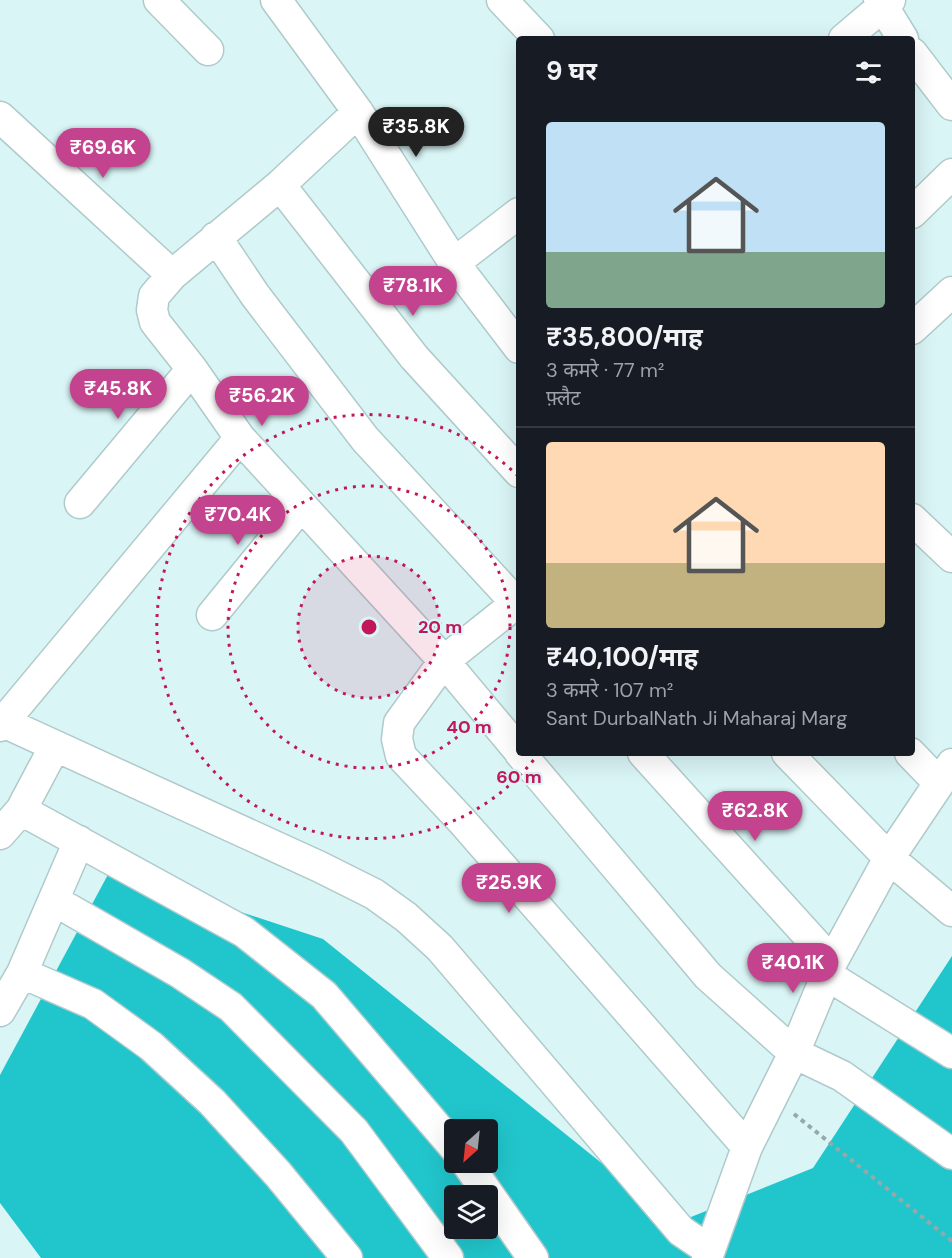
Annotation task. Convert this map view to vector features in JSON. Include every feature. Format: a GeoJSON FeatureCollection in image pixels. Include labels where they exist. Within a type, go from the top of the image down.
{"type":"FeatureCollection","features":[{"type":"Feature","properties":{"kind":"street"},"geometry":{"type":"LineString","coordinates":[[159,0],[208,50]]}},
{"type":"Feature","properties":{"kind":"street"},"geometry":{"type":"LineString","coordinates":[[276,0],[358,112],[454,263],[516,344]]}},
{"type":"Feature","properties":{"kind":"street"},"geometry":{"type":"LineString","coordinates":[[847,36],[884,2],[902,36]]}},
{"type":"Feature","properties":{"kind":"street"},"geometry":{"type":"LineString","coordinates":[[512,3],[537,36]]}},
{"type":"Feature","properties":{"kind":"street"},"geometry":{"type":"LineString","coordinates":[[915,55],[948,91]]}},
{"type":"Feature","properties":{"kind":"street"},"geometry":{"type":"LineString","coordinates":[[358,112],[280,185],[172,275],[154,296],[152,310],[155,322],[192,369],[240,438],[444,661],[516,747]]}},
{"type":"Feature","properties":{"kind":"street"},"geometry":{"type":"LineString","coordinates":[[2,122],[172,275]]}},
{"type":"Feature","properties":{"kind":"street"},"geometry":{"type":"LineString","coordinates":[[915,210],[952,174]]}},
{"type":"Feature","properties":{"kind":"street"},"geometry":{"type":"LineString","coordinates":[[280,185],[414,357],[516,469]]}},
{"type":"Feature","properties":{"kind":"street"},"geometry":{"type":"LineString","coordinates":[[454,263],[516,215]]}},
{"type":"Feature","properties":{"kind":"street"},"geometry":{"type":"LineString","coordinates":[[216,237],[255,295],[365,440],[516,601]]}},
{"type":"Feature","properties":{"kind":"street"},"geometry":{"type":"LineString","coordinates":[[915,325],[952,292]]}},
{"type":"Feature","properties":{"kind":"street"},"geometry":{"type":"LineString","coordinates":[[80,503],[192,369]]}},
{"type":"Feature","properties":{"kind":"street"},"geometry":{"type":"LineString","coordinates":[[240,438],[2,724],[320,867],[374,894],[406,917],[440,948],[681,1231],[708,1254],[747,1147],[774,1098],[830,968],[890,858],[945,773],[915,756]]}},
{"type":"Feature","properties":{"kind":"street"},"geometry":{"type":"LineString","coordinates":[[212,615],[301,506]]}},
{"type":"Feature","properties":{"kind":"street"},"geometry":{"type":"LineString","coordinates":[[915,522],[952,557]]}},
{"type":"Feature","properties":{"kind":"street"},"geometry":{"type":"LineString","coordinates":[[516,605],[444,661],[399,723],[397,739],[401,756],[462,821],[747,1147]]}},
{"type":"Feature","properties":{"kind":"street"},"geometry":{"type":"LineString","coordinates":[[0,834],[21,810],[55,746]]}},
{"type":"Feature","properties":{"kind":"street"},"geometry":{"type":"LineString","coordinates":[[523,756],[708,976],[794,1053],[842,1076],[952,1154]]}},
{"type":"Feature","properties":{"kind":"street"},"geometry":{"type":"LineString","coordinates":[[646,756],[830,968],[952,1053]]}},
{"type":"Feature","properties":{"kind":"street"},"geometry":{"type":"LineString","coordinates":[[790,756],[890,858],[952,911]]}},
{"type":"Feature","properties":{"kind":"street"},"geometry":{"type":"LineString","coordinates":[[21,810],[244,932],[324,995],[444,1135]]}},
{"type":"Feature","properties":{"kind":"street"},"geometry":{"type":"LineString","coordinates":[[0,1011],[22,973],[55,902],[79,841]]}},
{"type":"Feature","properties":{"kind":"street"},"geometry":{"type":"LineString","coordinates":[[55,902],[180,973],[231,1007],[354,1131],[448,1258]]}},
{"type":"Feature","properties":{"kind":"street"},"geometry":{"type":"LineString","coordinates":[[22,973],[93,1004],[151,1046],[212,1102],[278,1174],[347,1258]]}},
{"type":"Feature","properties":{"kind":"street"},"geometry":{"type":"LineString","coordinates":[[474,1173],[533,1258]]}},
{"type":"Feature","properties":{"kind":"path"},"geometry":{"type":"LineString","coordinates":[[774,1098],[952,1241]]}},
{"type":"Feature","properties":{"kind":"shaded area"},"geometry":{"type":"Polygon","coordinates":[[[111,869],[323,939],[676,1223],[813,1168],[952,956],[952,1258],[41,1258],[0,1203],[0,1075],[111,869]]]}}]}
